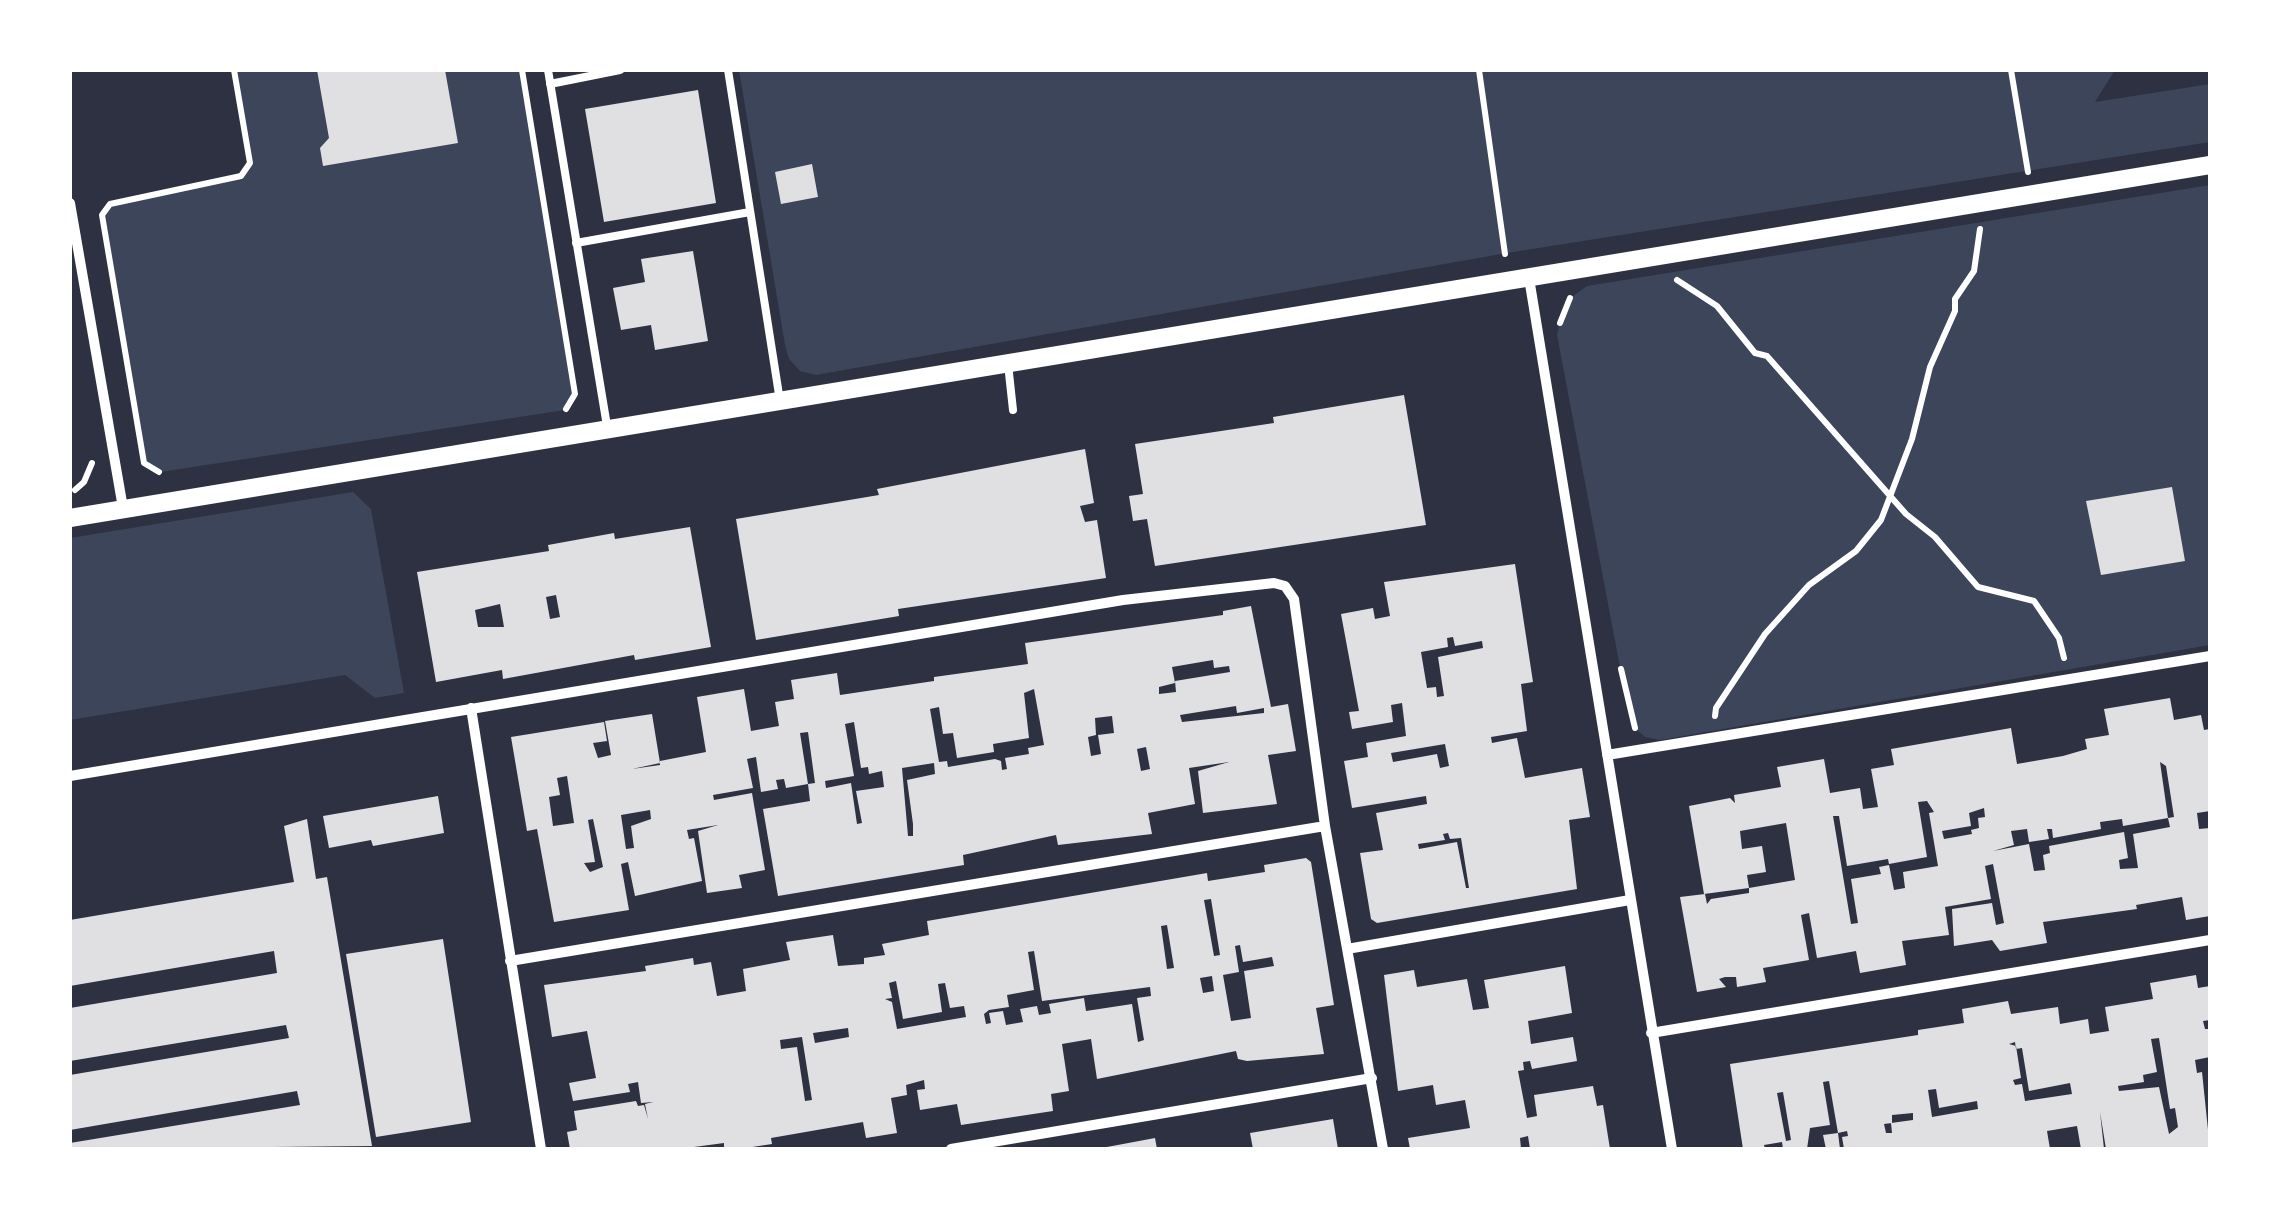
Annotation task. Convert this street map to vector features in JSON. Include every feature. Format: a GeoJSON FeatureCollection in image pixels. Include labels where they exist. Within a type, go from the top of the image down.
{"type":"FeatureCollection","features":[{"type":"Feature","properties":{"kind":"street"},"geometry":{"type":"LineString","coordinates":[[70,518],[2210,165]]}},
{"type":"Feature","properties":{"kind":"street"},"geometry":{"type":"LineString","coordinates":[[70,203],[123,508]]}},
{"type":"Feature","properties":{"kind":"street"},"geometry":{"type":"LineString","coordinates":[[1529,278],[1672,1149]]}},
{"type":"Feature","properties":{"kind":"street"},"geometry":{"type":"LineString","coordinates":[[70,776],[1123,600],[1274,583],[1284,586],[1294,600],[1325,826],[1383,1149]]}},
{"type":"Feature","properties":{"kind":"street"},"geometry":{"type":"LineString","coordinates":[[1607,754],[2210,656]]}},
{"type":"Feature","properties":{"kind":"street"},"geometry":{"type":"LineString","coordinates":[[471,708],[541,1149]]}},
{"type":"Feature","properties":{"kind":"street"},"geometry":{"type":"LineString","coordinates":[[510,961],[1325,826]]}},
{"type":"Feature","properties":{"kind":"street"},"geometry":{"type":"LineString","coordinates":[[1347,949],[1630,900]]}},
{"type":"Feature","properties":{"kind":"street"},"geometry":{"type":"LineString","coordinates":[[1651,1032],[2210,940]]}},
{"type":"Feature","properties":{"kind":"street"},"geometry":{"type":"LineString","coordinates":[[951,1149],[1372,1078]]}},
{"type":"Feature","properties":{"kind":"lane"},"geometry":{"type":"LineString","coordinates":[[548,70],[607,431]]}},
{"type":"Feature","properties":{"kind":"lane"},"geometry":{"type":"LineString","coordinates":[[550,84],[620,70]]}},
{"type":"Feature","properties":{"kind":"lane"},"geometry":{"type":"LineString","coordinates":[[728,70],[780,401]]}},
{"type":"Feature","properties":{"kind":"lane"},"geometry":{"type":"LineString","coordinates":[[576,243],[750,212]]}},
{"type":"Feature","properties":{"kind":"lane"},"geometry":{"type":"LineString","coordinates":[[1008,363],[1013,410]]}},
{"type":"Feature","properties":{"kind":"path"},"geometry":{"type":"LineString","coordinates":[[168,471],[154,473],[144,463],[102,214],[110,204],[241,176],[250,163],[234,70]]}},
{"type":"Feature","properties":{"kind":"path"},"geometry":{"type":"LineString","coordinates":[[522,70],[575,394],[565,410],[546,413]]}},
{"type":"Feature","properties":{"kind":"path"},"geometry":{"type":"LineString","coordinates":[[1479,70],[1507,254],[1488,257]]}},
{"type":"Feature","properties":{"kind":"path"},"geometry":{"type":"LineString","coordinates":[[2009,177],[2028,174],[2011,70]]}},
{"type":"Feature","properties":{"kind":"path"},"geometry":{"type":"LineString","coordinates":[[1715,729],[1716,708],[1764,634],[1809,585],[1856,550],[1881,520],[1912,440],[1930,367],[1955,311],[1955,299],[1974,272],[1981,223],[1961,226]]}},
{"type":"Feature","properties":{"kind":"path"},"geometry":{"type":"LineString","coordinates":[[1689,269],[1669,272],[1717,306],[1755,352],[1768,356],[1890,497],[1934,537],[1978,587],[2034,601],[2059,638],[2066,670]]}},
{"type":"Feature","properties":{"kind":"path"},"geometry":{"type":"LineString","coordinates":[[1557,335],[1566,301],[1577,294]]}},
{"type":"Feature","properties":{"kind":"path"},"geometry":{"type":"LineString","coordinates":[[1618,651],[1631,725],[1645,737]]}},
{"type":"Feature","properties":{"kind":"shaded area"},"geometry":{"type":"Polygon","coordinates":[[[234,70],[522,70],[575,394],[565,410],[154,473],[144,463],[104,208],[241,176],[250,162],[234,70]]]}},
{"type":"Feature","properties":{"kind":"shaded area"},"geometry":{"type":"Polygon","coordinates":[[[739,70],[2115,70],[2095,102],[2210,84],[2210,142],[1507,253],[816,375],[800,371],[789,359],[785,345],[739,70]]]}},
{"type":"Feature","properties":{"kind":"shaded area"},"geometry":{"type":"Polygon","coordinates":[[[2210,185],[2210,645],[1660,740],[1645,737],[1631,725],[1557,335],[1566,301],[1587,286],[2210,185]]]}},
{"type":"Feature","properties":{"kind":"shaded area"},"geometry":{"type":"Polygon","coordinates":[[[353,492],[371,509],[404,693],[375,698],[345,675],[70,720],[70,538],[353,492]]]}},
{"type":"Feature","properties":{"kind":"building"},"geometry":{"type":"Polygon","coordinates":[[[317,70],[445,70],[458,143],[323,166],[320,148],[329,138],[317,70]]]}},
{"type":"Feature","properties":{"kind":"building"},"geometry":{"type":"Polygon","coordinates":[[[698,90],[716,203],[604,222],[585,109],[698,90]]]}},
{"type":"Feature","properties":{"kind":"building"},"geometry":{"type":"Polygon","coordinates":[[[812,164],[818,197],[781,204],[775,172],[812,164]]]}},
{"type":"Feature","properties":{"kind":"building"},"geometry":{"type":"Polygon","coordinates":[[[693,251],[708,341],[655,350],[651,325],[621,330],[613,288],[645,282],[641,259],[693,251]]]}},
{"type":"Feature","properties":{"kind":"building"},"geometry":{"type":"Polygon","coordinates":[[[1404,395],[1426,525],[1155,566],[1147,519],[1133,521],[1129,496],[1143,494],[1135,444],[1274,423],[1273,417],[1404,395]]]}},
{"type":"Feature","properties":{"kind":"building"},"geometry":{"type":"Polygon","coordinates":[[[1085,449],[1094,503],[1080,506],[1085,522],[1097,520],[1106,578],[898,609],[899,616],[756,640],[736,519],[879,495],[877,489],[1085,449]]]}},
{"type":"Feature","properties":{"kind":"building"},"geometry":{"type":"Polygon","coordinates":[[[2172,487],[2185,561],[2101,575],[2086,501],[2172,487]]]}},
{"type":"Feature","properties":{"kind":"building"},"geometry":{"type":"Polygon","coordinates":[[[690,527],[711,647],[635,660],[634,655],[503,679],[502,670],[436,682],[417,572],[549,551],[548,545],[614,533],[615,539],[690,527]],[[556,595],[546,597],[550,619],[560,617],[556,595]],[[500,604],[475,610],[478,627],[504,627],[500,604]]]}},
{"type":"Feature","properties":{"kind":"building"},"geometry":{"type":"Polygon","coordinates":[[[1515,564],[1533,682],[1521,684],[1527,731],[1491,737],[1492,743],[1517,738],[1525,778],[1582,768],[1590,817],[1569,820],[1577,889],[1377,923],[1371,919],[1360,853],[1383,850],[1376,813],[1427,804],[1426,796],[1352,808],[1344,761],[1368,757],[1366,743],[1406,736],[1402,703],[1391,705],[1393,722],[1352,729],[1349,712],[1359,711],[1341,614],[1373,608],[1375,619],[1390,616],[1384,582],[1515,564]],[[1453,637],[1447,638],[1448,647],[1421,652],[1427,688],[1436,687],[1437,697],[1444,696],[1438,657],[1483,648],[1482,641],[1455,646],[1453,637]],[[1445,744],[1391,753],[1393,762],[1437,754],[1440,768],[1449,766],[1445,744]],[[1448,833],[1443,834],[1445,840],[1418,844],[1419,849],[1457,842],[1469,888],[1461,838],[1450,839],[1448,833]]]}},
{"type":"Feature","properties":{"kind":"building"},"geometry":{"type":"Polygon","coordinates":[[[1251,606],[1271,707],[1288,704],[1296,751],[1268,755],[1277,804],[1203,813],[1198,771],[1229,762],[1189,768],[1195,804],[1148,813],[1152,834],[1058,845],[1056,835],[963,855],[964,865],[778,896],[763,809],[810,801],[808,784],[786,788],[784,779],[776,780],[778,789],[761,792],[756,757],[747,759],[753,788],[713,795],[714,800],[752,793],[765,870],[739,875],[742,888],[707,893],[698,831],[718,825],[687,830],[689,839],[694,838],[702,881],[635,896],[628,862],[621,864],[629,910],[554,922],[537,829],[527,831],[511,737],[604,722],[607,741],[593,743],[598,758],[611,755],[605,721],[652,714],[660,763],[706,752],[697,697],[744,689],[751,731],[779,726],[775,702],[794,699],[791,680],[837,673],[840,695],[934,681],[934,677],[1028,664],[1025,643],[1223,615],[1223,611],[1251,606]],[[1213,660],[1172,667],[1175,683],[1159,687],[1159,694],[1176,692],[1175,681],[1230,672],[1229,666],[1214,668],[1213,660]],[[1034,689],[1024,693],[1029,738],[993,744],[994,752],[957,758],[953,733],[943,734],[939,707],[930,709],[939,762],[947,761],[948,767],[995,759],[1001,761],[1002,770],[1007,769],[1005,758],[1029,754],[1028,748],[1044,745],[1034,689]],[[1236,706],[1180,715],[1182,722],[1264,713],[1264,708],[1237,713],[1236,706]],[[1112,716],[1095,718],[1096,735],[1088,737],[1091,756],[1101,754],[1098,735],[1114,733],[1112,716]],[[854,722],[845,724],[854,776],[825,781],[826,788],[851,783],[857,824],[862,823],[856,791],[884,787],[882,771],[869,774],[868,767],[861,768],[854,722]],[[808,732],[800,733],[808,784],[815,783],[808,732]],[[1146,747],[1137,749],[1141,771],[1150,769],[1146,747]],[[934,763],[902,768],[908,836],[913,836],[913,824],[907,780],[935,774],[934,763]],[[567,776],[557,778],[560,795],[549,797],[553,826],[574,823],[567,776]],[[650,810],[621,815],[626,849],[634,848],[631,826],[651,819],[650,810]],[[593,819],[588,820],[595,862],[584,863],[590,872],[603,867],[593,819]]]}},
{"type":"Feature","properties":{"kind":"building"},"geometry":{"type":"Polygon","coordinates":[[[2170,698],[2174,720],[2201,715],[2204,730],[2210,729],[2210,811],[2197,813],[2199,829],[2210,828],[2210,916],[2186,920],[2182,897],[2136,905],[2137,909],[2043,922],[2047,943],[2000,951],[1992,940],[1954,946],[1952,909],[1992,903],[1996,925],[2004,923],[1993,864],[1985,866],[1991,899],[1945,907],[1949,935],[1902,941],[1906,965],[1860,973],[1856,951],[1817,958],[1809,913],[1801,915],[1809,960],[1763,968],[1766,982],[1737,987],[1736,977],[1725,977],[1719,979],[1726,987],[1697,992],[1680,897],[1705,894],[1707,904],[1711,899],[1749,893],[1749,888],[1704,894],[1689,806],[1730,798],[1735,803],[1734,795],[1781,787],[1777,767],[1824,759],[1830,793],[1860,788],[1863,809],[1878,807],[1871,769],[1894,765],[1891,749],[2011,728],[2017,764],[2063,756],[2087,749],[2085,739],[2109,735],[2104,709],[2170,698]],[[2160,762],[2168,818],[2174,817],[2166,766],[2160,762]],[[1927,801],[1918,802],[1927,857],[1889,864],[1888,859],[1847,866],[1839,816],[1833,816],[1851,924],[1858,923],[1851,879],[1881,874],[1879,867],[1889,865],[1894,890],[1905,888],[1903,872],[1938,866],[1929,813],[1934,812],[1927,801]],[[1984,808],[1969,813],[1971,826],[1942,831],[1944,839],[1972,834],[1971,830],[1979,828],[1978,818],[1985,817],[1984,808]],[[2168,818],[2123,826],[2122,819],[2100,822],[2101,829],[2053,838],[2052,829],[2047,829],[2049,839],[2029,842],[2027,829],[2011,831],[2014,845],[1993,851],[2029,844],[2034,871],[2045,870],[2043,855],[2050,853],[2049,846],[2124,832],[2128,858],[2119,860],[2120,869],[2138,868],[2133,834],[2170,827],[2168,818]],[[1786,823],[1740,831],[1742,849],[1762,846],[1766,872],[1747,875],[1749,888],[1795,880],[1786,823]]]}},
{"type":"Feature","properties":{"kind":"building"},"geometry":{"type":"Polygon","coordinates":[[[438,796],[444,833],[373,846],[371,840],[329,848],[323,816],[438,796]]]}},
{"type":"Feature","properties":{"kind":"building"},"geometry":{"type":"Polygon","coordinates":[[[307,819],[316,879],[327,877],[372,1146],[70,1149],[70,1143],[300,1105],[297,1091],[70,1130],[70,1075],[289,1038],[286,1025],[70,1061],[70,1008],[277,973],[274,951],[70,986],[70,920],[294,882],[284,826],[307,819]]]}},
{"type":"Feature","properties":{"kind":"building"},"geometry":{"type":"Polygon","coordinates":[[[1306,858],[1311,862],[1334,1005],[1316,1008],[1324,1054],[1247,1061],[1238,1059],[1236,1051],[1097,1079],[1091,1039],[1062,1044],[1069,1091],[1051,1094],[1053,1111],[961,1125],[957,1104],[920,1110],[917,1090],[925,1089],[924,1080],[906,1085],[907,1095],[891,1098],[897,1133],[866,1138],[863,1122],[771,1138],[772,1144],[739,1149],[724,1149],[724,1143],[679,1149],[570,1149],[567,1132],[577,1130],[574,1111],[636,1101],[638,1106],[644,1105],[648,1119],[645,1104],[653,1102],[641,1103],[638,1082],[628,1084],[630,1092],[573,1101],[569,1083],[596,1078],[587,1031],[552,1037],[544,985],[646,971],[645,966],[693,958],[694,965],[711,962],[717,996],[746,991],[743,969],[790,960],[786,942],[833,935],[838,966],[864,964],[864,958],[885,955],[882,944],[929,935],[927,921],[1207,873],[1208,881],[1265,872],[1264,865],[1306,858]],[[1211,899],[1204,900],[1214,956],[1220,955],[1211,899]],[[1167,925],[1161,926],[1167,969],[1174,968],[1167,925]],[[1240,945],[1235,946],[1239,972],[1223,975],[1231,1021],[1251,1018],[1244,971],[1274,966],[1272,957],[1243,962],[1240,945]],[[1034,951],[1028,952],[1034,990],[1007,995],[1009,1007],[989,1010],[984,1014],[986,1024],[991,1023],[989,1013],[1003,1011],[1006,1025],[1023,1022],[1020,1009],[1037,1006],[1039,1015],[1051,1013],[1049,1004],[1084,998],[1086,1011],[1132,1004],[1138,1042],[1144,1040],[1137,998],[1151,996],[1150,987],[1042,1001],[1034,951]],[[1212,976],[1200,978],[1203,993],[1214,991],[1212,976]],[[896,981],[889,983],[892,998],[885,999],[892,1002],[897,1029],[966,1017],[964,1006],[950,1008],[945,983],[938,984],[942,1012],[903,1019],[896,981]],[[848,1028],[813,1033],[815,1043],[849,1037],[848,1028]],[[802,1037],[780,1040],[781,1049],[797,1047],[805,1101],[812,1100],[802,1037]]]}},
{"type":"Feature","properties":{"kind":"building"},"geometry":{"type":"Polygon","coordinates":[[[443,939],[471,1122],[376,1137],[346,954],[443,939]]]}},
{"type":"Feature","properties":{"kind":"building"},"geometry":{"type":"Polygon","coordinates":[[[1565,966],[1572,1013],[1528,1021],[1531,1044],[1573,1037],[1577,1061],[1532,1069],[1530,1061],[1523,1062],[1524,1070],[1518,1071],[1527,1118],[1537,1116],[1534,1095],[1593,1086],[1597,1106],[1603,1105],[1610,1149],[1530,1149],[1528,1136],[1520,1138],[1521,1149],[1410,1149],[1408,1138],[1470,1128],[1465,1100],[1436,1105],[1433,1085],[1398,1091],[1384,975],[1414,970],[1417,987],[1467,979],[1473,1010],[1489,1008],[1484,980],[1565,966]]]}},
{"type":"Feature","properties":{"kind":"building"},"geometry":{"type":"Polygon","coordinates":[[[2196,975],[2198,988],[2210,986],[2210,1020],[2203,1021],[2205,1029],[2210,1029],[2210,1057],[2195,1060],[2197,1073],[2202,1072],[2210,1149],[2106,1149],[2100,1112],[2104,1149],[2081,1149],[2077,1126],[2047,1131],[2050,1149],[1844,1149],[1842,1137],[1848,1136],[1847,1131],[1838,1133],[1829,1081],[1823,1082],[1830,1125],[1810,1128],[1807,1149],[1783,1149],[1782,1142],[1764,1145],[1765,1149],[1743,1149],[1730,1064],[1918,1035],[1918,1030],[1964,1023],[1962,1009],[2008,1001],[2011,1014],[2058,1007],[2060,1024],[2088,1019],[2090,1034],[2109,1031],[2105,1007],[2153,999],[2150,983],[2196,975]],[[2159,1038],[2151,1039],[2157,1072],[2143,1075],[2144,1082],[2118,1086],[2119,1091],[2159,1087],[2169,1134],[2178,1127],[2175,1108],[2170,1109],[2159,1038]],[[2022,1048],[2016,1049],[2021,1078],[2013,1080],[2015,1085],[2022,1084],[2025,1101],[2072,1094],[2070,1083],[2029,1091],[2022,1048]],[[1936,1089],[1928,1090],[1932,1117],[1978,1109],[1977,1101],[1939,1108],[1936,1089]],[[1783,1092],[1777,1093],[1786,1141],[1791,1140],[1783,1092]],[[1913,1113],[1892,1115],[1892,1123],[1913,1120],[1913,1113]]]}},
{"type":"Feature","properties":{"kind":"building"},"geometry":{"type":"Polygon","coordinates":[[[1333,1119],[1338,1149],[1253,1149],[1250,1133],[1333,1119]]]}},
{"type":"Feature","properties":{"kind":"building"},"geometry":{"type":"Polygon","coordinates":[[[1838,1133],[1840,1149],[1826,1149],[1823,1135],[1838,1133]]]}},
{"type":"Feature","properties":{"kind":"building"},"geometry":{"type":"Polygon","coordinates":[[[1155,1138],[1157,1149],[1107,1149],[1107,1147],[1155,1138]]]}}]}
